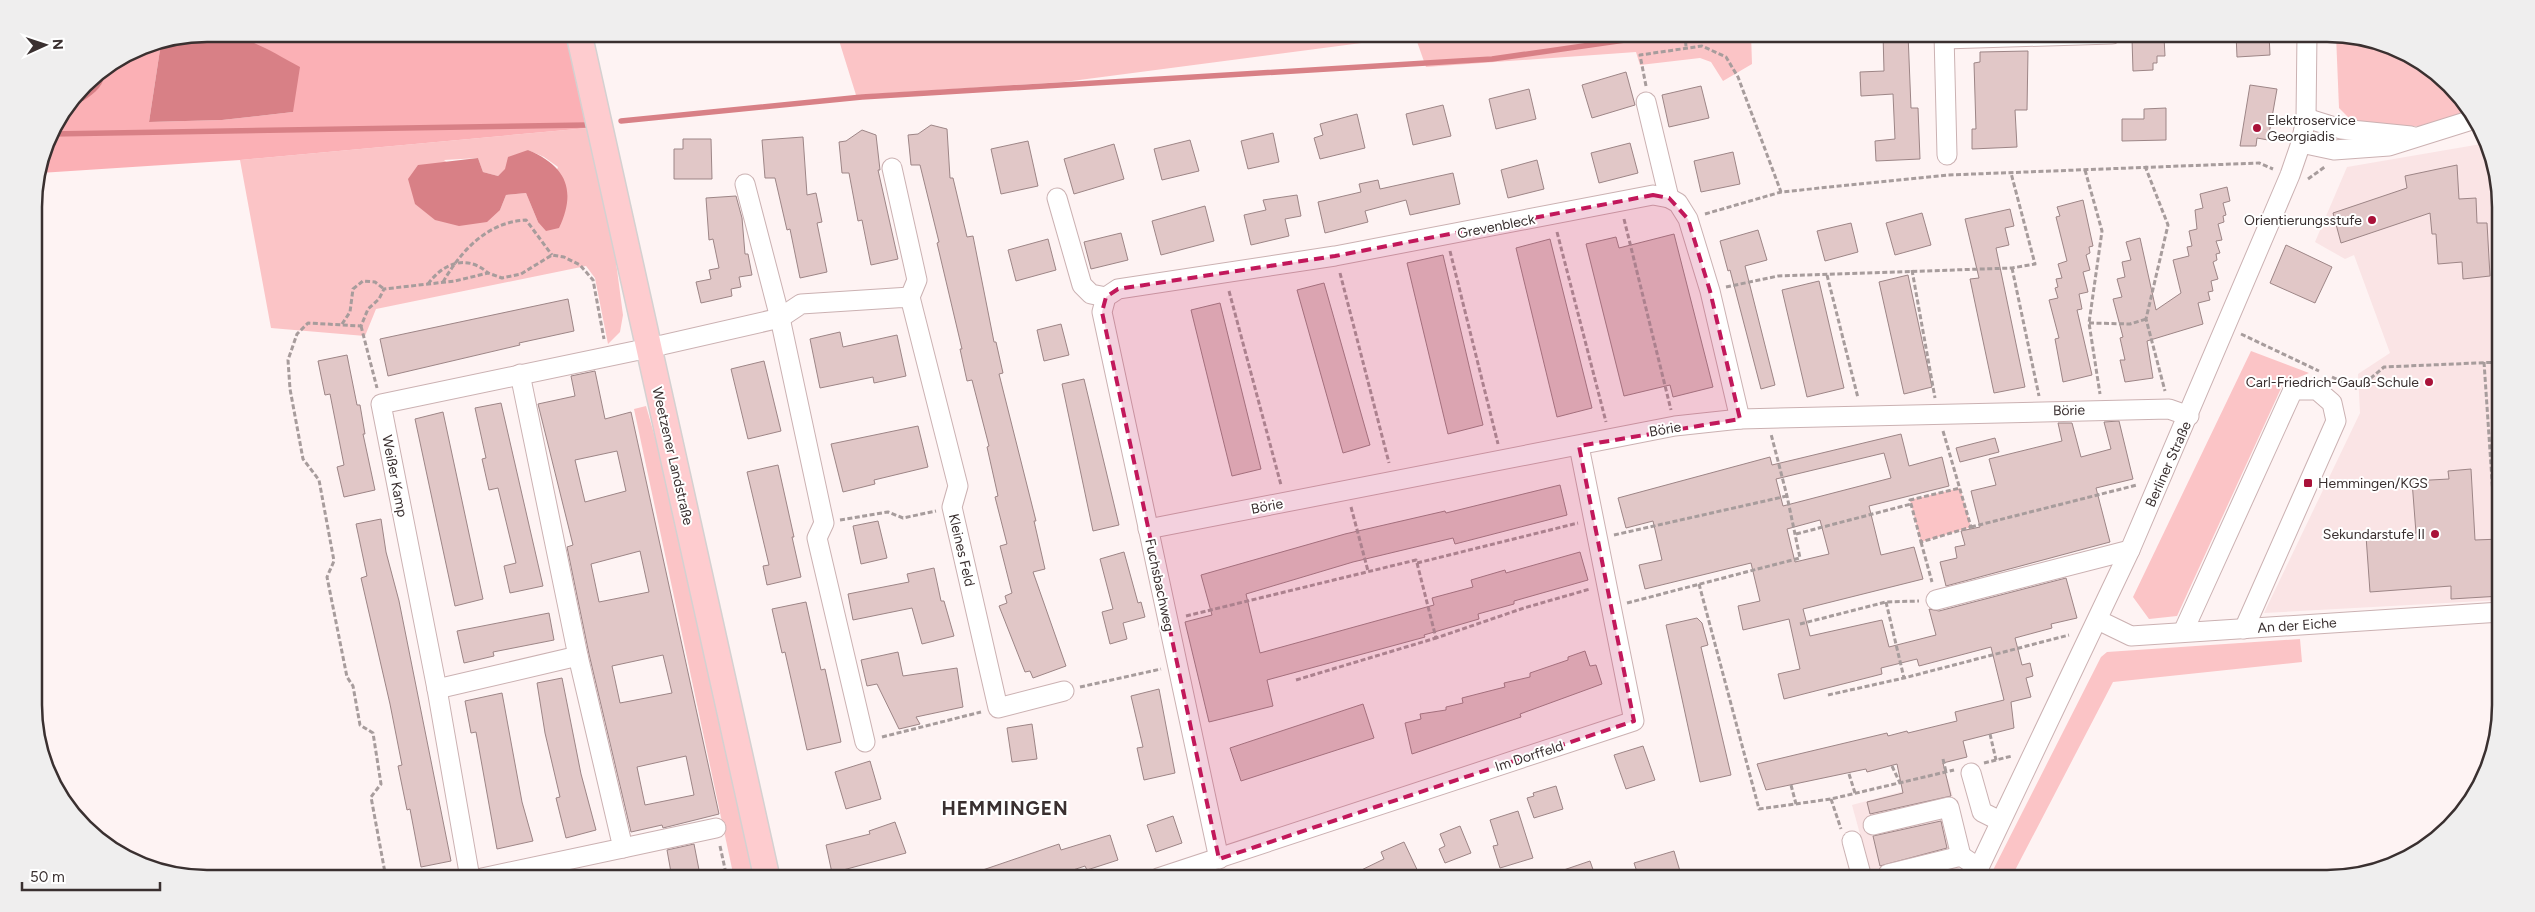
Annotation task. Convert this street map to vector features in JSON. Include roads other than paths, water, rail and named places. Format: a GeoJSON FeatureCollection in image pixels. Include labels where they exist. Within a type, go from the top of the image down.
{"type":"FeatureCollection","features":[{"type":"Feature","properties":{"kind":"main road","name":"Weetzener Landstraße"},"geometry":{"type":"LineString","coordinates":[[581,43],[765,870]]}},
{"type":"Feature","properties":{"kind":"street"},"geometry":{"type":"LineString","coordinates":[[1944,42],[1947,155]]}},
{"type":"Feature","properties":{"kind":"street","name":"Berliner Straße"},"geometry":{"type":"LineString","coordinates":[[1978,869],[2130,550],[2290,175],[2301,143],[2306,118],[2306,42]]}},
{"type":"Feature","properties":{"kind":"street"},"geometry":{"type":"LineString","coordinates":[[1646,102],[1669,198],[1678,203],[1688,219],[1710,291],[1740,419]]}},
{"type":"Feature","properties":{"kind":"street"},"geometry":{"type":"LineString","coordinates":[[2306,118],[2341,129],[2417,137]]}},
{"type":"Feature","properties":{"kind":"street"},"geometry":{"type":"LineString","coordinates":[[2301,143],[2334,150],[2389,146],[2468,121]]}},
{"type":"Feature","properties":{"kind":"street","name":"Kleines Feld"},"geometry":{"type":"LineString","coordinates":[[892,168],[917,280],[910,297],[958,486],[952,507],[998,708],[1064,691]]}},
{"type":"Feature","properties":{"kind":"street"},"geometry":{"type":"LineString","coordinates":[[745,184],[780,318],[824,523],[817,538],[865,742]]}},
{"type":"Feature","properties":{"kind":"street","name":"Grevenbleck"},"geometry":{"type":"LineString","coordinates":[[1104,304],[1118,289],[1335,256],[1653,195],[1669,198]]}},
{"type":"Feature","properties":{"kind":"street"},"geometry":{"type":"LineString","coordinates":[[1057,198],[1082,285],[1104,304]]}},
{"type":"Feature","properties":{"kind":"street"},"geometry":{"type":"LineString","coordinates":[[623,848],[578,656],[520,374],[649,348],[780,318],[801,304],[910,297]]}},
{"type":"Feature","properties":{"kind":"street","name":"Fuchsbachweg"},"geometry":{"type":"LineString","coordinates":[[1104,304],[1148,529],[1219,859]]}},
{"type":"Feature","properties":{"kind":"street","name":"Weißer Kamp"},"geometry":{"type":"LineString","coordinates":[[469,870],[437,689],[381,404],[520,374]]}},
{"type":"Feature","properties":{"kind":"street"},"geometry":{"type":"LineString","coordinates":[[2183,632],[2294,390],[2317,390],[2332,403],[2336,421],[2244,629]]}},
{"type":"Feature","properties":{"kind":"street","name":"Börie"},"geometry":{"type":"LineString","coordinates":[[1148,529],[1675,426],[1766,417],[2038,411],[2169,409],[2188,416]]}},
{"type":"Feature","properties":{"kind":"street","name":"Im Dorffeld"},"geometry":{"type":"LineString","coordinates":[[1185,870],[1634,721],[1612,607],[1592,519],[1579,446]]}},
{"type":"Feature","properties":{"kind":"street"},"geometry":{"type":"LineString","coordinates":[[1936,600],[2130,550]]}},
{"type":"Feature","properties":{"kind":"street","name":"An der Eiche"},"geometry":{"type":"LineString","coordinates":[[2095,624],[2131,636],[2492,613]]}},
{"type":"Feature","properties":{"kind":"street"},"geometry":{"type":"LineString","coordinates":[[437,689],[578,656]]}},
{"type":"Feature","properties":{"kind":"street"},"geometry":{"type":"LineString","coordinates":[[1971,768],[1982,812],[2000,821]]}},
{"type":"Feature","properties":{"kind":"street"},"geometry":{"type":"LineString","coordinates":[[1873,826],[1949,807],[1961,856],[1973,869]]}},
{"type":"Feature","properties":{"kind":"street"},"geometry":{"type":"LineString","coordinates":[[520,870],[716,828]]}},
{"type":"Feature","properties":{"kind":"street"},"geometry":{"type":"LineString","coordinates":[[1852,841],[1860,869]]}},
{"type":"Feature","properties":{"kind":"street"},"geometry":{"type":"LineString","coordinates":[[1907,869],[1961,856]]}},
{"type":"Feature","properties":{"kind":"waterway"},"geometry":{"type":"LineString","coordinates":[[621,121],[862,97],[1492,59],[1609,42]]}},
{"type":"Feature","properties":{"kind":"waterway"},"geometry":{"type":"LineString","coordinates":[[61,134],[587,125]]}},
{"type":"Feature","properties":{"kind":"place","name":"Elektroservice Georgiadis"},"geometry":{"type":"Point","coordinates":[2257,128]}},
{"type":"Feature","properties":{"kind":"place","name":"Orientierungsstufe"},"geometry":{"type":"Point","coordinates":[2372,220]}},
{"type":"Feature","properties":{"kind":"place","name":"Carl-Friedrich-Gauß-Schule"},"geometry":{"type":"Point","coordinates":[2429,382]}},
{"type":"Feature","properties":{"kind":"place","name":"Hemmingen/KGS"},"geometry":{"type":"Point","coordinates":[2308,483]}},
{"type":"Feature","properties":{"kind":"place","name":"Sekundarstufe II"},"geometry":{"type":"Point","coordinates":[2435,534]}},
{"type":"Feature","properties":{"kind":"district","name":"HEMMINGEN"},"geometry":{"type":"Point","coordinates":[1005,808]}}]}
